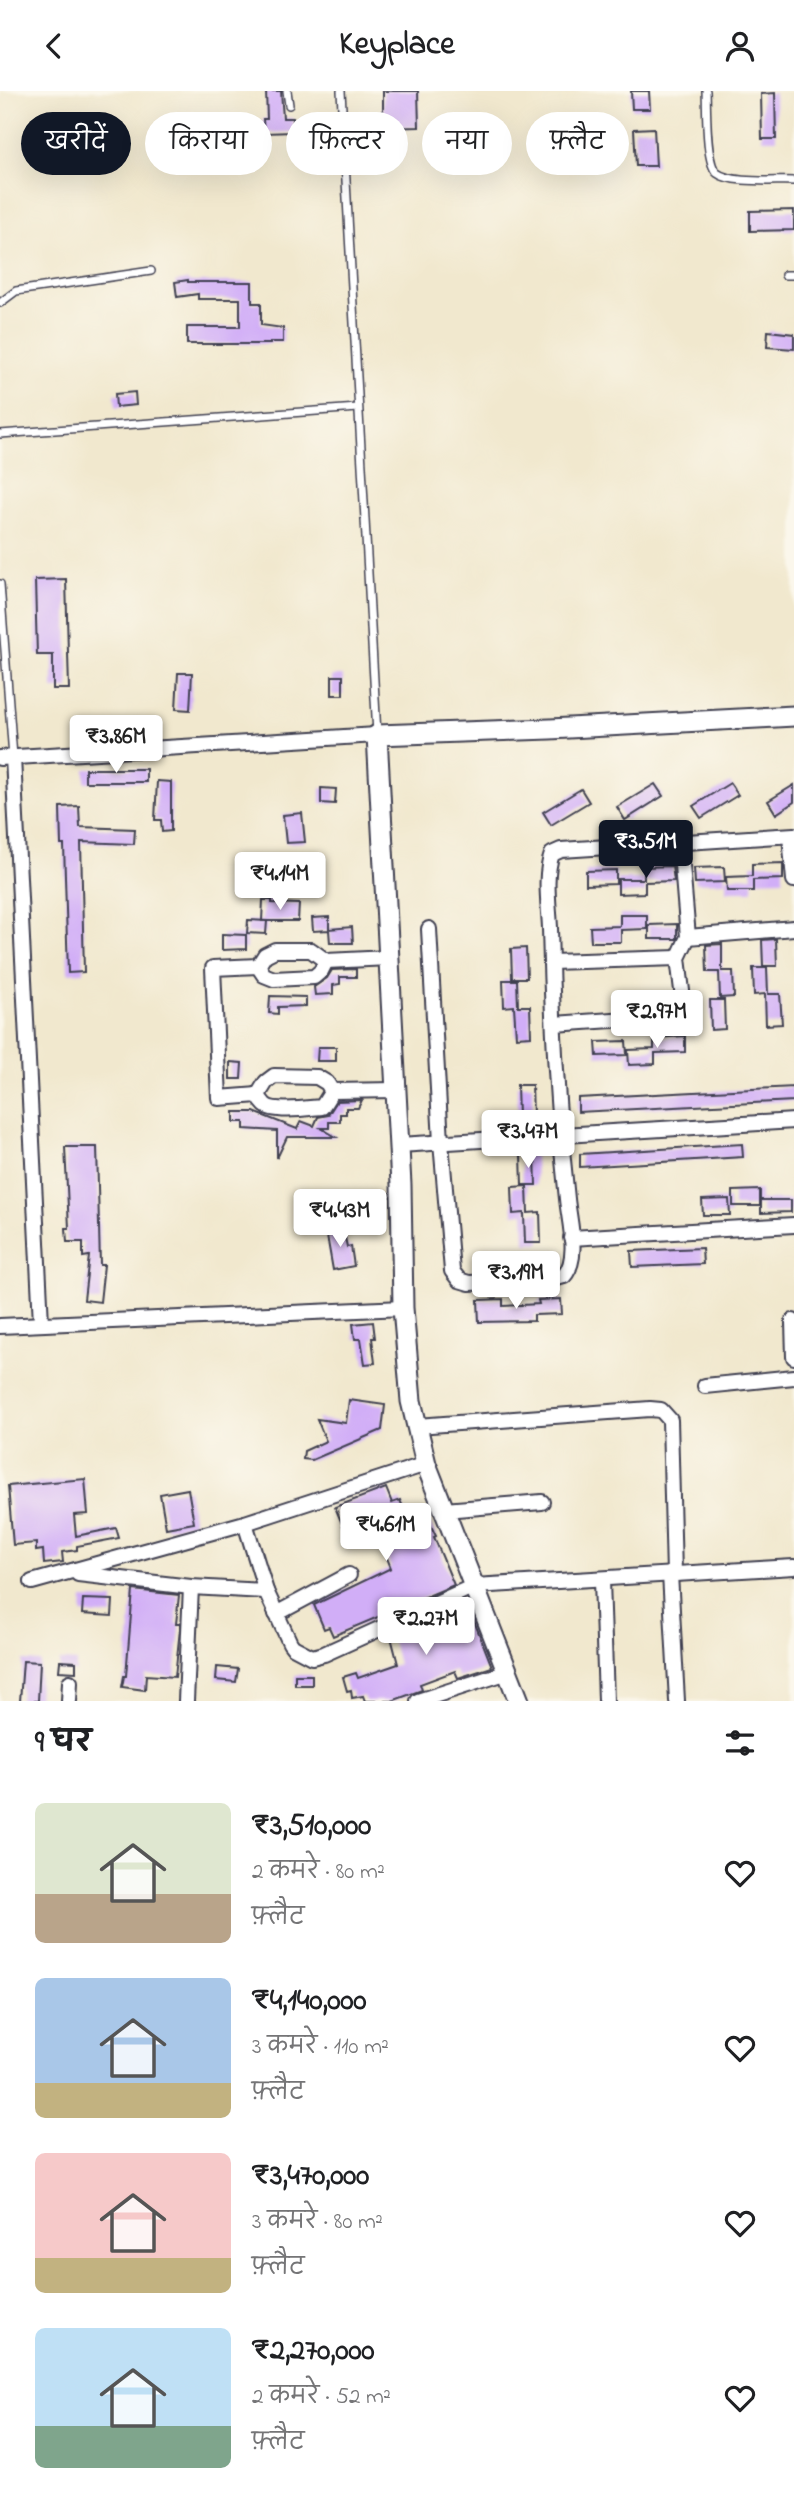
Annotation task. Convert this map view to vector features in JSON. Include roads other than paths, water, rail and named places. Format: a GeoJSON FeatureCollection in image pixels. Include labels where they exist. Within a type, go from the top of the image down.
{"type":"FeatureCollection","features":[{"type":"Feature","properties":{"kind":"street"},"geometry":{"type":"LineString","coordinates":[[41,1324],[6,758],[377,735],[794,716]]}},
{"type":"Feature","properties":{"kind":"street"},"geometry":{"type":"LineString","coordinates":[[377,735],[399,1145],[404,1308],[411,1401],[426,1464],[519,1701]]}},
{"type":"Feature","properties":{"kind":"street"},"geometry":{"type":"LineString","coordinates":[[429,929],[441,1143],[452,1271],[459,1280],[469,1283],[553,1279],[564,1276],[572,1263],[560,1135],[554,1024],[549,871],[552,854],[561,850],[792,835],[794,880]]}},
{"type":"Feature","properties":{"kind":"street"},"geometry":{"type":"LineString","coordinates":[[554,1024],[671,1016],[677,1012],[682,999],[678,958],[688,937],[680,841]]}},
{"type":"Feature","properties":{"kind":"street"},"geometry":{"type":"LineString","coordinates":[[688,937],[794,928]]}},
{"type":"Feature","properties":{"kind":"street"},"geometry":{"type":"LineString","coordinates":[[258,966],[265,955],[275,950],[311,950],[326,961],[389,958]]}},
{"type":"Feature","properties":{"kind":"street"},"geometry":{"type":"LineString","coordinates":[[551,962],[678,958]]}},
{"type":"Feature","properties":{"kind":"street"},"geometry":{"type":"LineString","coordinates":[[258,966],[264,975],[274,979],[314,977],[326,961]]}},
{"type":"Feature","properties":{"kind":"street"},"geometry":{"type":"LineString","coordinates":[[258,966],[213,968],[219,1098],[258,1095]]}},
{"type":"Feature","properties":{"kind":"street"},"geometry":{"type":"LineString","coordinates":[[258,1095],[265,1082],[274,1076],[317,1077],[327,1083],[332,1091]]}},
{"type":"Feature","properties":{"kind":"street"},"geometry":{"type":"LineString","coordinates":[[332,1091],[396,1090]]}},
{"type":"Feature","properties":{"kind":"street"},"geometry":{"type":"LineString","coordinates":[[258,1095],[265,1105],[272,1109],[304,1109],[322,1107],[332,1091]]}},
{"type":"Feature","properties":{"kind":"street"},"geometry":{"type":"LineString","coordinates":[[399,1145],[794,1121]]}},
{"type":"Feature","properties":{"kind":"street"},"geometry":{"type":"LineString","coordinates":[[571,1238],[794,1225]]}},
{"type":"Feature","properties":{"kind":"street"},"geometry":{"type":"LineString","coordinates":[[0,1326],[404,1308]]}},
{"type":"Feature","properties":{"kind":"street"},"geometry":{"type":"LineString","coordinates":[[793,1321],[794,1357]]}},
{"type":"Feature","properties":{"kind":"street"},"geometry":{"type":"LineString","coordinates":[[705,1386],[794,1377]]}},
{"type":"Feature","properties":{"kind":"street"},"geometry":{"type":"LineString","coordinates":[[417,1426],[662,1410],[670,1420],[677,1701]]}},
{"type":"Feature","properties":{"kind":"street"},"geometry":{"type":"LineString","coordinates":[[32,1582],[245,1523],[426,1464]]}},
{"type":"Feature","properties":{"kind":"street"},"geometry":{"type":"LineString","coordinates":[[444,1510],[542,1502]]}},
{"type":"Feature","properties":{"kind":"street"},"geometry":{"type":"LineString","coordinates":[[245,1523],[276,1614],[293,1647],[312,1657],[474,1586],[794,1567]]}},
{"type":"Feature","properties":{"kind":"street"},"geometry":{"type":"LineString","coordinates":[[69,1573],[191,1587],[266,1591]]}},
{"type":"Feature","properties":{"kind":"street"},"geometry":{"type":"LineString","coordinates":[[276,1614],[349,1575]]}},
{"type":"Feature","properties":{"kind":"street"},"geometry":{"type":"LineString","coordinates":[[602,1580],[606,1701]]}},
{"type":"Feature","properties":{"kind":"street"},"geometry":{"type":"LineString","coordinates":[[186,1701],[191,1587]]}},
{"type":"Feature","properties":{"kind":"street"},"geometry":{"type":"LineString","coordinates":[[418,1701],[508,1672]]}},
{"type":"Feature","properties":{"kind":"street"},"geometry":{"type":"LineString","coordinates":[[69,1701],[70,1682]]}},
{"type":"Feature","properties":{"kind":"lane"},"geometry":{"type":"LineString","coordinates":[[287,91],[289,105]]}},
{"type":"Feature","properties":{"kind":"lane"},"geometry":{"type":"LineString","coordinates":[[341,91],[377,735]]}},
{"type":"Feature","properties":{"kind":"lane"},"geometry":{"type":"LineString","coordinates":[[706,91],[710,151],[713,167],[718,174],[732,179],[794,181]]}},
{"type":"Feature","properties":{"kind":"lane"},"geometry":{"type":"LineString","coordinates":[[0,303],[16,291],[151,271]]}},
{"type":"Feature","properties":{"kind":"lane"},"geometry":{"type":"LineString","coordinates":[[785,275],[794,275]]}},
{"type":"Feature","properties":{"kind":"lane"},"geometry":{"type":"LineString","coordinates":[[0,434],[358,408]]}},
{"type":"Feature","properties":{"kind":"lane"},"geometry":{"type":"LineString","coordinates":[[0,584],[6,758]]}}]}
